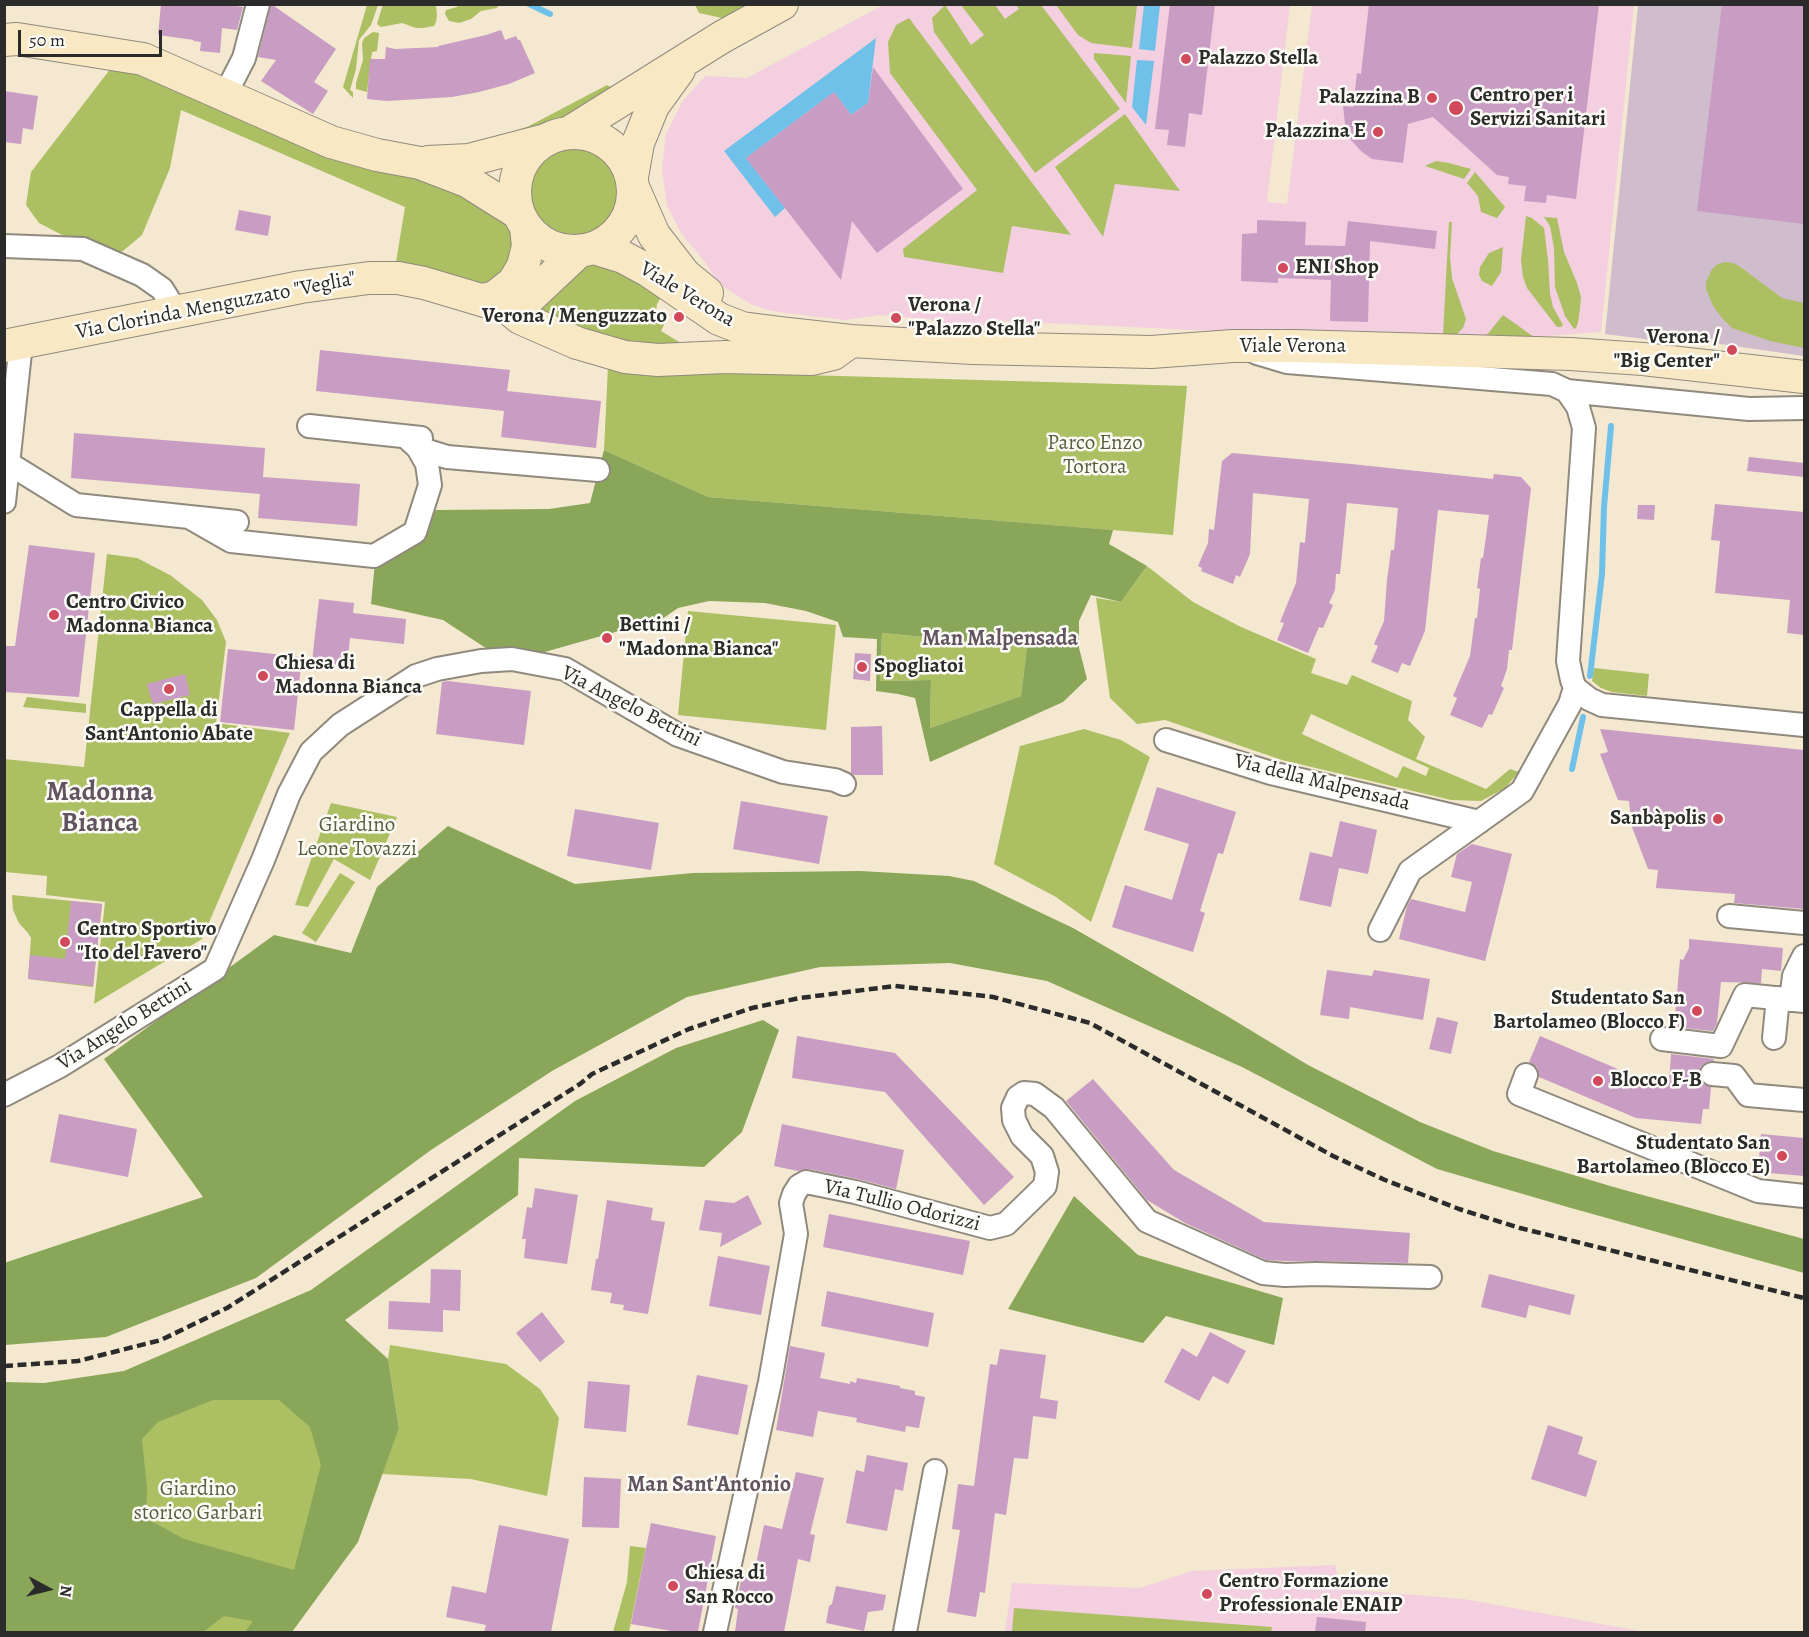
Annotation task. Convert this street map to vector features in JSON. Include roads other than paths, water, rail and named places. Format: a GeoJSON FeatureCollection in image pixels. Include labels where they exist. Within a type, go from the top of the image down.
{"type":"FeatureCollection","features":[{"type":"Feature","properties":{"kind":"main road"},"geometry":{"type":"LineString","coordinates":[[687,59],[653,106],[639,143],[632,182],[632,207],[624,224],[611,239],[586,250],[518,306],[495,304],[495,297],[513,283],[523,266],[528,246],[515,198],[515,180],[521,164],[531,151],[722,37],[782,4]]}},
{"type":"Feature","properties":{"kind":"main road"},"geometry":{"type":"LineString","coordinates":[[4,40],[17,39],[143,58],[331,142],[377,155],[420,163],[467,180],[522,221],[536,239],[562,251],[586,250]]}},
{"type":"Feature","properties":{"kind":"main road"},"geometry":{"type":"LineString","coordinates":[[420,163],[469,160],[556,137],[586,134],[602,139],[615,149],[626,162],[632,182]]}},
{"type":"Feature","properties":{"kind":"main road","name":"Viale Verona"},"geometry":{"type":"LineString","coordinates":[[632,182],[654,235],[685,275],[722,305],[746,319],[781,333]]}},
{"type":"Feature","properties":{"kind":"main road","name":"Viale Verona"},"geometry":{"type":"LineString","coordinates":[[586,250],[623,256],[719,319],[742,328],[851,341],[972,348],[1151,352],[1233,346],[1294,346],[1570,354],[1643,358],[1804,377]]}},
{"type":"Feature","properties":{"kind":"main road","name":"Via Clorinda Menguzzato \"Veglia\""},"geometry":{"type":"LineString","coordinates":[[13,345],[301,287],[369,278],[398,278],[424,283],[495,304],[520,318],[577,343],[625,357],[658,360],[725,357],[812,359],[833,354],[851,341]]}},
{"type":"Feature","properties":{"kind":"street"},"geometry":{"type":"LineString","coordinates":[[225,94],[244,58],[258,4]]}},
{"type":"Feature","properties":{"kind":"street"},"geometry":{"type":"LineString","coordinates":[[4,246],[83,249],[142,275],[162,289],[177,313]]}},
{"type":"Feature","properties":{"kind":"street","name":"Via Clorinda Menguzzato \"Veglia\""},"geometry":{"type":"LineString","coordinates":[[4,502],[8,464],[13,345]]}},
{"type":"Feature","properties":{"kind":"street"},"geometry":{"type":"LineString","coordinates":[[1233,346],[1287,362],[1552,384],[1567,391],[1749,409],[1804,408]]}},
{"type":"Feature","properties":{"kind":"street"},"geometry":{"type":"LineString","coordinates":[[1567,391],[1578,407],[1584,428],[1568,661],[1575,688],[1589,699],[1602,705],[1804,725]]}},
{"type":"Feature","properties":{"kind":"street"},"geometry":{"type":"LineString","coordinates":[[1584,428],[1598,412],[1618,396]]}},
{"type":"Feature","properties":{"kind":"street"},"geometry":{"type":"LineString","coordinates":[[309,426],[412,442],[454,442]]}},
{"type":"Feature","properties":{"kind":"street"},"geometry":{"type":"LineString","coordinates":[[189,517],[231,541],[374,556],[415,532],[430,485],[427,464],[412,442]]}},
{"type":"Feature","properties":{"kind":"street"},"geometry":{"type":"LineString","coordinates":[[412,442],[447,457],[598,470]]}},
{"type":"Feature","properties":{"kind":"street"},"geometry":{"type":"LineString","coordinates":[[8,464],[76,505],[237,522]]}},
{"type":"Feature","properties":{"kind":"street","name":"Via Angelo Bettini"},"geometry":{"type":"LineString","coordinates":[[4,1095],[60,1066],[215,969],[289,794],[311,752],[340,725],[416,676],[437,669],[481,661],[512,659],[565,669],[678,735],[783,772],[835,780],[844,784]]}},
{"type":"Feature","properties":{"kind":"street"},"geometry":{"type":"LineString","coordinates":[[1380,930],[1410,871],[1522,791],[1570,704],[1575,688]]}},
{"type":"Feature","properties":{"kind":"street","name":"Via della Malpensada"},"geometry":{"type":"LineString","coordinates":[[1166,740],[1271,773],[1479,822]]}},
{"type":"Feature","properties":{"kind":"street"},"geometry":{"type":"LineString","coordinates":[[1729,916],[1804,923]]}},
{"type":"Feature","properties":{"kind":"street"},"geometry":{"type":"LineString","coordinates":[[1774,1038],[1791,1000],[1794,976],[1804,956]]}},
{"type":"Feature","properties":{"kind":"street"},"geometry":{"type":"LineString","coordinates":[[1662,1039],[1721,1046],[1745,996],[1791,1000]]}},
{"type":"Feature","properties":{"kind":"street"},"geometry":{"type":"LineString","coordinates":[[1712,1074],[1734,1076],[1748,1095],[1804,1100]]}},
{"type":"Feature","properties":{"kind":"street"},"geometry":{"type":"LineString","coordinates":[[1526,1075],[1519,1094],[1758,1191],[1804,1196]]}},
{"type":"Feature","properties":{"kind":"street","name":"Via Tullio Odorizzi"},"geometry":{"type":"LineString","coordinates":[[715,1632],[774,1360],[796,1234],[791,1203],[799,1186],[806,1182],[855,1192],[990,1228],[1006,1224],[1045,1186],[1047,1172],[1042,1156],[1022,1136],[1014,1120],[1013,1108],[1018,1097],[1024,1093],[1035,1095],[1054,1108],[1147,1221],[1263,1273],[1430,1277]]}},
{"type":"Feature","properties":{"kind":"street"},"geometry":{"type":"LineString","coordinates":[[905,1632],[936,1471]]}},
{"type":"Feature","properties":{"kind":"water"},"geometry":{"type":"Polygon","coordinates":[[[1144,5],[1160,5],[1155,51],[1139,49],[1144,5]]]}},
{"type":"Feature","properties":{"kind":"water"},"geometry":{"type":"Polygon","coordinates":[[[876,38],[868,103],[851,115],[834,92],[746,158],[785,208],[775,217],[724,151],[876,38]]]}},
{"type":"Feature","properties":{"kind":"water"},"geometry":{"type":"Polygon","coordinates":[[[1137,60],[1154,61],[1146,125],[1132,107],[1137,60]]]}},
{"type":"Feature","properties":{"kind":"waterway"},"geometry":{"type":"LineString","coordinates":[[529,4],[550,14]]}},
{"type":"Feature","properties":{"kind":"waterway"},"geometry":{"type":"LineString","coordinates":[[1590,676],[1602,574],[1604,507],[1611,426]]}},
{"type":"Feature","properties":{"kind":"waterway"},"geometry":{"type":"LineString","coordinates":[[1572,769],[1583,717]]}},
{"type":"Feature","properties":{"kind":"railway"},"geometry":{"type":"LineString","coordinates":[[4,1366],[78,1361],[161,1340],[227,1308],[580,1084],[592,1074],[689,1029],[752,1008],[800,998],[895,986],[993,997],[1090,1023],[1333,1156],[1385,1180],[1459,1209],[1520,1228],[1804,1298]]}},
{"type":"Feature","properties":{"kind":"place","name":"Palazzo Stella"},"geometry":{"type":"Point","coordinates":[1186,59]}},
{"type":"Feature","properties":{"kind":"place","name":"Palazzina B"},"geometry":{"type":"Point","coordinates":[1432,98]}},
{"type":"Feature","properties":{"kind":"place","name":"Centro per i Servizi Sanitari"},"geometry":{"type":"Point","coordinates":[1456,108]}},
{"type":"Feature","properties":{"kind":"place","name":"Palazzina E"},"geometry":{"type":"Point","coordinates":[1378,132]}},
{"type":"Feature","properties":{"kind":"place","name":"ENI Shop"},"geometry":{"type":"Point","coordinates":[1283,268]}},
{"type":"Feature","properties":{"kind":"place","name":"Verona / Menguzzato"},"geometry":{"type":"Point","coordinates":[679,317]}},
{"type":"Feature","properties":{"kind":"place","name":"Verona / \"Palazzo Stella\""},"geometry":{"type":"Point","coordinates":[896,318]}},
{"type":"Feature","properties":{"kind":"place","name":"Verona / \"Big Center\""},"geometry":{"type":"Point","coordinates":[1732,350]}},
{"type":"Feature","properties":{"kind":"place","name":"Centro Civico Madonna Bianca"},"geometry":{"type":"Point","coordinates":[54,615]}},
{"type":"Feature","properties":{"kind":"place","name":"Bettini / \"Madonna Bianca\""},"geometry":{"type":"Point","coordinates":[607,638]}},
{"type":"Feature","properties":{"kind":"place","name":"Spogliatoi"},"geometry":{"type":"Point","coordinates":[862,667]}},
{"type":"Feature","properties":{"kind":"place","name":"Chiesa di Madonna Bianca"},"geometry":{"type":"Point","coordinates":[263,676]}},
{"type":"Feature","properties":{"kind":"place","name":"Cappella di Sant'Antonio Abate"},"geometry":{"type":"Point","coordinates":[169,689]}},
{"type":"Feature","properties":{"kind":"place","name":"Sanbàpolis"},"geometry":{"type":"Point","coordinates":[1718,819]}},
{"type":"Feature","properties":{"kind":"place","name":"Centro Sportivo \"Ito del Favero\""},"geometry":{"type":"Point","coordinates":[65,942]}},
{"type":"Feature","properties":{"kind":"place","name":"Studentato San Bartolameo (Blocco F)"},"geometry":{"type":"Point","coordinates":[1697,1011]}},
{"type":"Feature","properties":{"kind":"place","name":"Blocco F-B"},"geometry":{"type":"Point","coordinates":[1598,1081]}},
{"type":"Feature","properties":{"kind":"place","name":"Studentato San Bartolameo (Blocco E)"},"geometry":{"type":"Point","coordinates":[1782,1156]}},
{"type":"Feature","properties":{"kind":"place","name":"Chiesa di San Rocco"},"geometry":{"type":"Point","coordinates":[673,1586]}},
{"type":"Feature","properties":{"kind":"place","name":"Centro Formazione Professionale ENAIP"},"geometry":{"type":"Point","coordinates":[1207,1594]}},
{"type":"Feature","properties":{"kind":"district","name":"Man Malpensada"},"geometry":{"type":"Point","coordinates":[1000,640]}},
{"type":"Feature","properties":{"kind":"district","name":"Madonna Bianca"},"geometry":{"type":"Point","coordinates":[100,808]}},
{"type":"Feature","properties":{"kind":"district","name":"Man Sant'Antonio"},"geometry":{"type":"Point","coordinates":[709,1486]}},
{"type":"Feature","properties":{"kind":"park label","name":"Parco Enzo Tortora"},"geometry":{"type":"Point","coordinates":[1095,456]}},
{"type":"Feature","properties":{"kind":"park label","name":"Giardino Leone Tovazzi"},"geometry":{"type":"Point","coordinates":[357,838]}},
{"type":"Feature","properties":{"kind":"park label","name":"Giardino storico Garbari"},"geometry":{"type":"Point","coordinates":[198,1502]}}]}
